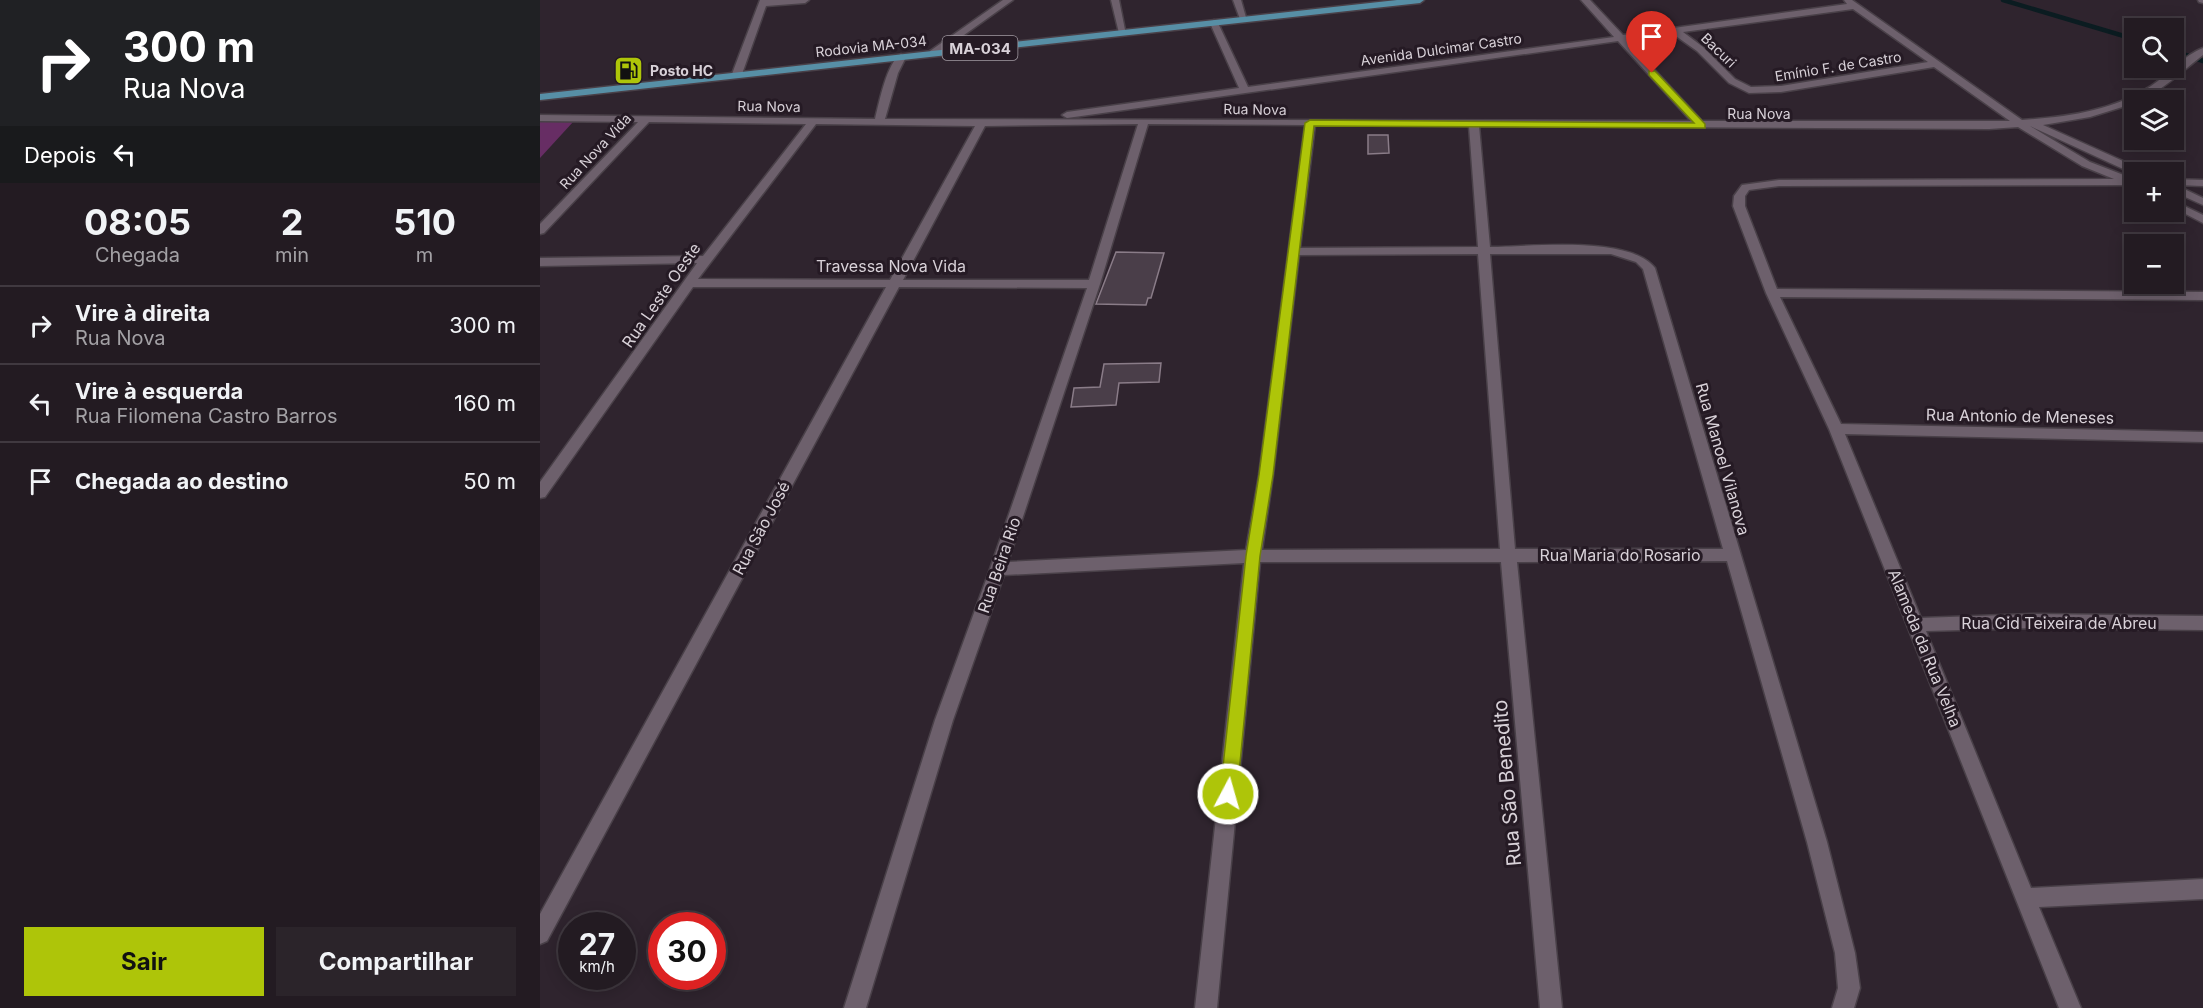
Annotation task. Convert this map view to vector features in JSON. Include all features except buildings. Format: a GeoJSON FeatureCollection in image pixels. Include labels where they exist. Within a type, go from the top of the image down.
{"type":"FeatureCollection","features":[{"type":"Feature","properties":{"kind":"main road","name":"Rodovia MA-034"},"geometry":{"type":"LineString","coordinates":[[540,98],[737,74],[1214,23],[1371,3],[1420,0]]}},
{"type":"Feature","properties":{"kind":"street"},"geometry":{"type":"LineString","coordinates":[[737,74],[764,2],[805,0]]}},
{"type":"Feature","properties":{"kind":"street"},"geometry":{"type":"LineString","coordinates":[[933,53],[1009,0]]}},
{"type":"Feature","properties":{"kind":"street"},"geometry":{"type":"LineString","coordinates":[[1115,0],[1123,33]]}},
{"type":"Feature","properties":{"kind":"street"},"geometry":{"type":"LineString","coordinates":[[1237,0],[1244,19]]}},
{"type":"Feature","properties":{"kind":"street"},"geometry":{"type":"LineString","coordinates":[[1585,0],[1701,126]]}},
{"type":"Feature","properties":{"kind":"street"},"geometry":{"type":"LineString","coordinates":[[1851,3],[2015,120],[2033,123],[2124,165]]}},
{"type":"Feature","properties":{"kind":"street","name":"Avenida Dulcimar Castro"},"geometry":{"type":"LineString","coordinates":[[1032,122],[1075,113],[1675,31],[1851,3]]}},
{"type":"Feature","properties":{"kind":"street"},"geometry":{"type":"LineString","coordinates":[[1214,23],[1244,89]]}},
{"type":"Feature","properties":{"kind":"street","name":"Bacuri"},"geometry":{"type":"LineString","coordinates":[[1675,31],[1700,49],[1744,89]]}},
{"type":"Feature","properties":{"kind":"street"},"geometry":{"type":"LineString","coordinates":[[2033,123],[2071,118],[2126,103],[2146,94],[2201,52]]}},
{"type":"Feature","properties":{"kind":"street"},"geometry":{"type":"LineString","coordinates":[[879,121],[893,74],[901,57]]}},
{"type":"Feature","properties":{"kind":"street","name":"Emínio F. de Castro"},"geometry":{"type":"LineString","coordinates":[[1744,89],[1781,89],[1935,64]]}},
{"type":"Feature","properties":{"kind":"street","name":"Rua Nova"},"geometry":{"type":"LineString","coordinates":[[540,118],[982,123],[1144,121],[1958,128],[2015,120]]}},
{"type":"Feature","properties":{"kind":"street","name":"Rua Nova Vida"},"geometry":{"type":"LineString","coordinates":[[540,231],[647,118]]}},
{"type":"Feature","properties":{"kind":"street","name":"Rua Leste Oeste"},"geometry":{"type":"LineString","coordinates":[[540,493],[706,259],[814,120]]}},
{"type":"Feature","properties":{"kind":"street","name":"Alameda da Rua Velha"},"geometry":{"type":"LineString","coordinates":[[2015,120],[2064,152],[2124,179]]}},
{"type":"Feature","properties":{"kind":"street","name":"Rua Beira Rio"},"geometry":{"type":"LineString","coordinates":[[855,1008],[944,720],[998,569],[1094,284],[1144,121]]}},
{"type":"Feature","properties":{"kind":"street","name":"Rua São José"},"geometry":{"type":"LineString","coordinates":[[540,934],[982,123]]}},
{"type":"Feature","properties":{"kind":"street"},"geometry":{"type":"LineString","coordinates":[[1206,1008],[1253,556],[1266,475],[1310,123]]}},
{"type":"Feature","properties":{"kind":"street","name":"Rua São Benedito"},"geometry":{"type":"LineString","coordinates":[[1474,124],[1508,554],[1551,1008]]}},
{"type":"Feature","properties":{"kind":"street"},"geometry":{"type":"LineString","coordinates":[[2184,182],[2203,183]]}},
{"type":"Feature","properties":{"kind":"street","name":"Alameda da Rua Velha"},"geometry":{"type":"LineString","coordinates":[[2070,1008],[1836,429],[1772,293],[1739,206],[1741,191],[1746,187],[1779,183],[2124,183]]}},
{"type":"Feature","properties":{"kind":"street"},"geometry":{"type":"LineString","coordinates":[[2184,193],[2203,202]]}},
{"type":"Feature","properties":{"kind":"street"},"geometry":{"type":"LineString","coordinates":[[2184,210],[2203,220]]}},
{"type":"Feature","properties":{"kind":"street","name":"Rua Manoel Vilanova"},"geometry":{"type":"LineString","coordinates":[[1293,252],[1611,250],[1640,259],[1649,268],[1816,842],[1845,953],[1849,988],[1843,1008]]}},
{"type":"Feature","properties":{"kind":"street"},"geometry":{"type":"LineString","coordinates":[[540,262],[706,259]]}},
{"type":"Feature","properties":{"kind":"street","name":"Travessa Nova Vida"},"geometry":{"type":"LineString","coordinates":[[689,283],[1094,284]]}},
{"type":"Feature","properties":{"kind":"street"},"geometry":{"type":"LineString","coordinates":[[1772,293],[2203,296]]}},
{"type":"Feature","properties":{"kind":"street","name":"Rua Antonio de Meneses"},"geometry":{"type":"LineString","coordinates":[[1836,429],[2203,437]]}},
{"type":"Feature","properties":{"kind":"street","name":"Rua Maria do Rosario"},"geometry":{"type":"LineString","coordinates":[[998,569],[1253,556],[1731,555]]}},
{"type":"Feature","properties":{"kind":"street","name":"Rua Cid Teixeira de Abreu"},"geometry":{"type":"LineString","coordinates":[[1916,625],[2034,621],[2203,623]]}},
{"type":"Feature","properties":{"kind":"street"},"geometry":{"type":"LineString","coordinates":[[2026,898],[2203,889]]}},
{"type":"Feature","properties":{"kind":"shaded area"},"geometry":{"type":"Polygon","coordinates":[[[540,122],[573,122],[540,158],[540,122]]]}},
{"type":"Feature","properties":{"kind":"waterway"},"geometry":{"type":"LineString","coordinates":[[2003,0],[2124,36]]}},
{"type":"Feature","properties":{"kind":"waterway"},"geometry":{"type":"LineString","coordinates":[[2184,54],[2203,61]]}},
{"type":"Feature","properties":{"kind":"place","name":"Posto HC"},"geometry":{"type":"Point","coordinates":[629,70]}},
{"type":"Feature","properties":{"kind":"route"},"geometry":{"type":"LineString","coordinates":[[1228,794],[1253,556],[1266,475],[1310,123],[1701,126],[1652,73]]}}]}
